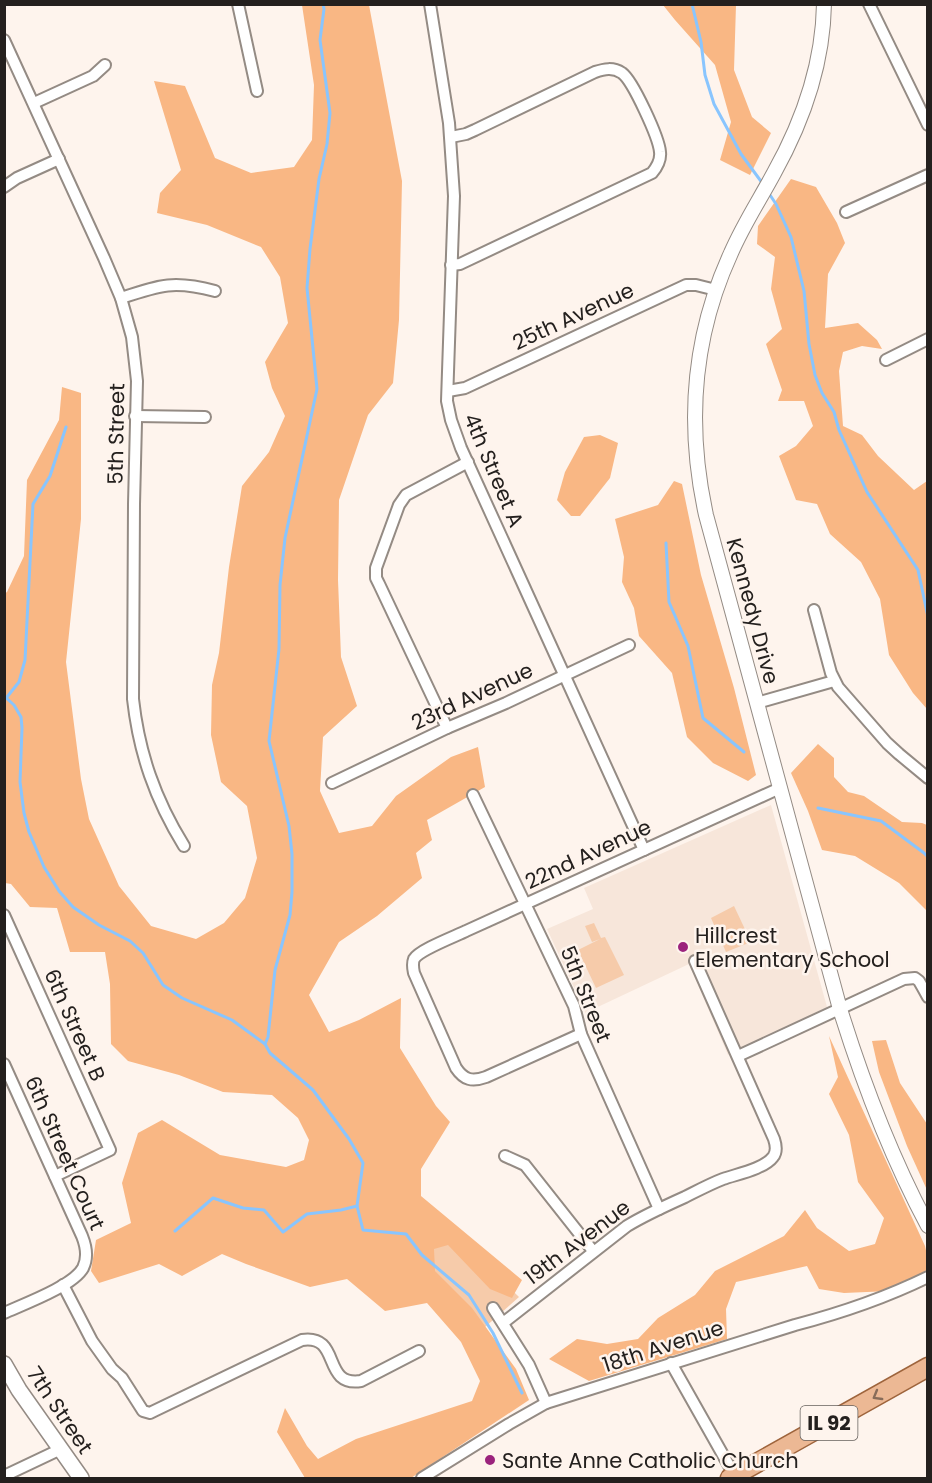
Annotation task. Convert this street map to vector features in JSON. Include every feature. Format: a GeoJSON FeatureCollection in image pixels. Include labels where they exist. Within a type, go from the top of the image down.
{"type":"FeatureCollection","features":[{"type":"Feature","properties":{"kind":"main road","name":"7th Street"},"geometry":{"type":"LineString","coordinates":[[4,1364],[19,1390],[81,1479]]}},
{"type":"Feature","properties":{"kind":"main road","name":"IL 92"},"geometry":{"type":"LineString","coordinates":[[734,1478],[927,1367]]}},
{"type":"Feature","properties":{"kind":"street"},"geometry":{"type":"LineString","coordinates":[[238,4],[256,91]]}},
{"type":"Feature","properties":{"kind":"street","name":"4th Street A"},"geometry":{"type":"LineString","coordinates":[[430,4],[450,137],[454,196],[448,412],[461,448],[644,850]]}},
{"type":"Feature","properties":{"kind":"street","name":"Kennedy Drive"},"geometry":{"type":"LineString","coordinates":[[824,4],[820,52],[803,113],[788,146],[730,253],[716,290],[702,344],[694,398],[694,433],[706,515],[840,1009],[853,1052],[884,1131],[927,1226]]}},
{"type":"Feature","properties":{"kind":"street"},"geometry":{"type":"LineString","coordinates":[[869,4],[927,124]]}},
{"type":"Feature","properties":{"kind":"street","name":"5th Street"},"geometry":{"type":"LineString","coordinates":[[4,40],[121,298],[132,337],[137,381],[132,699],[146,767],[159,801],[184,846]]}},
{"type":"Feature","properties":{"kind":"street"},"geometry":{"type":"LineString","coordinates":[[34,103],[93,76],[105,65]]}},
{"type":"Feature","properties":{"kind":"street"},"geometry":{"type":"LineString","coordinates":[[450,137],[475,130],[595,72],[615,69],[621,72],[630,83],[650,122],[660,152],[658,164],[652,173],[460,264],[451,266]]}},
{"type":"Feature","properties":{"kind":"street"},"geometry":{"type":"LineString","coordinates":[[4,187],[17,178],[59,159]]}},
{"type":"Feature","properties":{"kind":"street"},"geometry":{"type":"LineString","coordinates":[[846,212],[927,175]]}},
{"type":"Feature","properties":{"kind":"street"},"geometry":{"type":"LineString","coordinates":[[121,298],[157,286],[179,284],[214,291]]}},
{"type":"Feature","properties":{"kind":"street","name":"25th Avenue"},"geometry":{"type":"LineString","coordinates":[[448,391],[465,388],[686,285],[716,290]]}},
{"type":"Feature","properties":{"kind":"street"},"geometry":{"type":"LineString","coordinates":[[886,360],[927,339]]}},
{"type":"Feature","properties":{"kind":"street"},"geometry":{"type":"LineString","coordinates":[[135,416],[205,417]]}},
{"type":"Feature","properties":{"kind":"street"},"geometry":{"type":"LineString","coordinates":[[447,728],[376,578],[376,568],[402,499],[409,493],[468,462]]}},
{"type":"Feature","properties":{"kind":"street"},"geometry":{"type":"LineString","coordinates":[[814,610],[834,681],[887,743],[927,778]]}},
{"type":"Feature","properties":{"kind":"street","name":"23rd Avenue"},"geometry":{"type":"LineString","coordinates":[[332,783],[628,645]]}},
{"type":"Feature","properties":{"kind":"street"},"geometry":{"type":"LineString","coordinates":[[757,703],[834,681]]}},
{"type":"Feature","properties":{"kind":"street","name":"22nd Avenue"},"geometry":{"type":"LineString","coordinates":[[581,1034],[479,1080],[470,1080],[460,1075],[456,1068],[414,973],[415,958],[423,951],[526,903],[780,788]]}},
{"type":"Feature","properties":{"kind":"street","name":"5th Street"},"geometry":{"type":"LineString","coordinates":[[473,795],[574,1006],[581,1034],[659,1209]]}},
{"type":"Feature","properties":{"kind":"street","name":"6th Street B"},"geometry":{"type":"LineString","coordinates":[[4,915],[110,1150],[55,1176]]}},
{"type":"Feature","properties":{"kind":"street"},"geometry":{"type":"LineString","coordinates":[[695,961],[738,1056],[904,979],[915,978],[919,981],[927,998]]}},
{"type":"Feature","properties":{"kind":"street","name":"19th Avenue"},"geometry":{"type":"LineString","coordinates":[[503,1323],[627,1226],[722,1179],[755,1168],[773,1158],[776,1145],[774,1139],[738,1056]]}},
{"type":"Feature","properties":{"kind":"street","name":"6th Street Court"},"geometry":{"type":"LineString","coordinates":[[4,1064],[82,1236],[86,1250],[84,1267],[73,1278],[4,1313]]}},
{"type":"Feature","properties":{"kind":"street"},"geometry":{"type":"LineString","coordinates":[[505,1156],[525,1164],[593,1251]]}},
{"type":"Feature","properties":{"kind":"street","name":"18th Avenue"},"geometry":{"type":"LineString","coordinates":[[423,1479],[509,1424],[546,1404],[671,1363],[835,1314],[889,1295],[927,1277]]}},
{"type":"Feature","properties":{"kind":"street"},"geometry":{"type":"LineString","coordinates":[[63,1285],[97,1350],[122,1378],[143,1411],[148,1412],[302,1340],[315,1339],[321,1342],[338,1374],[353,1382],[361,1381],[419,1351]]}},
{"type":"Feature","properties":{"kind":"street"},"geometry":{"type":"LineString","coordinates":[[493,1308],[529,1365],[546,1404]]}},
{"type":"Feature","properties":{"kind":"street"},"geometry":{"type":"LineString","coordinates":[[671,1363],[734,1478]]}},
{"type":"Feature","properties":{"kind":"street"},"geometry":{"type":"LineString","coordinates":[[4,1476],[61,1449]]}},
{"type":"Feature","properties":{"kind":"shaded area"},"geometry":{"type":"Polygon","coordinates":[[[302,5],[369,5],[402,181],[399,320],[393,383],[368,415],[339,500],[338,580],[341,657],[357,706],[323,737],[320,791],[339,833],[372,826],[396,796],[451,757],[478,747],[485,787],[427,820],[432,840],[416,853],[422,878],[377,916],[339,942],[309,995],[329,1032],[359,1020],[401,998],[400,1048],[436,1106],[450,1122],[421,1169],[421,1196],[522,1280],[512,1298],[490,1289],[448,1245],[434,1249],[435,1271],[472,1308],[516,1369],[529,1400],[411,1478],[305,1478],[277,1432],[285,1408],[307,1446],[318,1459],[356,1439],[472,1401],[480,1381],[461,1342],[427,1303],[385,1311],[347,1279],[310,1287],[222,1254],[182,1276],[159,1264],[99,1283],[91,1271],[96,1240],[131,1223],[122,1183],[138,1133],[162,1120],[220,1155],[286,1167],[304,1160],[309,1140],[298,1118],[272,1095],[223,1092],[179,1075],[128,1061],[111,1044],[110,984],[105,952],[70,952],[57,908],[30,907],[11,884],[5,883],[4,594],[24,556],[27,480],[59,420],[62,387],[81,393],[81,519],[66,662],[81,779],[89,819],[119,886],[151,926],[196,939],[224,923],[245,898],[257,858],[247,806],[221,782],[211,735],[212,685],[219,653],[229,567],[242,486],[269,452],[285,416],[272,388],[265,362],[288,323],[280,277],[261,247],[207,225],[157,213],[160,193],[181,170],[154,81],[185,86],[215,158],[251,173],[294,167],[312,140],[314,85],[302,5]]]}},
{"type":"Feature","properties":{"kind":"shaded area"},"geometry":{"type":"Polygon","coordinates":[[[663,5],[736,5],[734,70],[752,117],[771,133],[750,175],[720,160],[731,122],[715,65],[663,5]]]}},
{"type":"Feature","properties":{"kind":"shaded area"},"geometry":{"type":"Polygon","coordinates":[[[791,179],[816,187],[837,223],[845,243],[828,274],[825,328],[858,323],[877,340],[882,349],[862,346],[843,352],[839,371],[843,426],[862,435],[878,456],[914,490],[927,481],[927,709],[913,693],[889,655],[880,599],[861,562],[830,534],[817,504],[796,500],[779,456],[796,446],[813,426],[804,401],[778,401],[782,390],[766,344],[782,329],[771,289],[775,257],[757,244],[758,226],[791,179]]]}},
{"type":"Feature","properties":{"kind":"shaded area"},"geometry":{"type":"Polygon","coordinates":[[[600,435],[618,443],[610,478],[580,516],[571,516],[557,500],[565,472],[584,437],[600,435]]]}},
{"type":"Feature","properties":{"kind":"shaded area"},"geometry":{"type":"Polygon","coordinates":[[[674,481],[682,484],[701,575],[734,688],[756,775],[748,781],[713,763],[687,737],[672,673],[639,636],[634,608],[622,582],[624,557],[615,519],[658,505],[674,481]]]}},
{"type":"Feature","properties":{"kind":"shaded area"},"geometry":{"type":"Polygon","coordinates":[[[818,744],[834,758],[834,777],[848,792],[864,796],[902,822],[927,825],[927,911],[899,883],[855,856],[822,850],[791,773],[818,744]]]}},
{"type":"Feature","properties":{"kind":"shaded area","name":"Hillcrest Elementary School"},"geometry":{"type":"Polygon","coordinates":[[[771,805],[827,1007],[728,1055],[689,964],[585,1013],[584,1004],[578,996],[547,929],[593,909],[584,888],[771,805]]]}},
{"type":"Feature","properties":{"kind":"shaded area"},"geometry":{"type":"Polygon","coordinates":[[[734,906],[751,942],[726,952],[711,918],[734,906]]]}},
{"type":"Feature","properties":{"kind":"shaded area"},"geometry":{"type":"Polygon","coordinates":[[[594,923],[601,938],[605,937],[624,975],[596,988],[578,950],[600,939],[592,942],[585,926],[594,923]]]}},
{"type":"Feature","properties":{"kind":"shaded area"},"geometry":{"type":"Polygon","coordinates":[[[829,1036],[925,1246],[927,1270],[890,1291],[844,1293],[819,1289],[807,1266],[736,1282],[726,1309],[727,1339],[589,1381],[549,1359],[577,1339],[607,1344],[638,1339],[658,1318],[695,1295],[715,1271],[784,1236],[805,1210],[817,1228],[849,1251],[875,1244],[884,1218],[858,1182],[849,1135],[829,1094],[838,1077],[829,1036]]]}},
{"type":"Feature","properties":{"kind":"shaded area"},"geometry":{"type":"Polygon","coordinates":[[[886,1040],[900,1083],[927,1124],[927,1190],[907,1146],[879,1072],[872,1041],[886,1040]]]}},
{"type":"Feature","properties":{"kind":"shaded area"},"geometry":{"type":"Polygon","coordinates":[[[420,1200],[519,1297],[484,1328],[387,1227],[420,1200]]]}},
{"type":"Feature","properties":{"kind":"waterway"},"geometry":{"type":"LineString","coordinates":[[265,1044],[268,1037],[275,970],[290,915],[292,892],[289,826],[269,741],[279,649],[280,585],[285,538],[317,389],[307,288],[319,179],[327,144],[330,113],[320,40],[323,4]]}},
{"type":"Feature","properties":{"kind":"waterway"},"geometry":{"type":"LineString","coordinates":[[692,4],[701,42],[705,75],[714,104],[741,154],[763,184]]}},
{"type":"Feature","properties":{"kind":"waterway"},"geometry":{"type":"LineString","coordinates":[[768,192],[791,237],[804,291],[809,344],[815,375],[822,393],[834,412],[839,430],[867,492],[918,570],[928,617]]}},
{"type":"Feature","properties":{"kind":"waterway"},"geometry":{"type":"LineString","coordinates":[[7,697],[19,682],[25,660],[33,504],[50,476],[66,427]]}},
{"type":"Feature","properties":{"kind":"waterway"},"geometry":{"type":"LineString","coordinates":[[666,543],[669,602],[688,646],[703,718],[744,752]]}},
{"type":"Feature","properties":{"kind":"waterway"},"geometry":{"type":"LineString","coordinates":[[4,696],[14,705],[21,717],[20,782],[29,832],[44,867],[59,891],[73,907],[99,925],[130,941],[143,953],[163,985],[182,998],[232,1020],[265,1044],[270,1053],[313,1090],[349,1139],[363,1163],[357,1206],[363,1230],[406,1234],[422,1255],[469,1295],[493,1333],[522,1393]]}},
{"type":"Feature","properties":{"kind":"waterway"},"geometry":{"type":"LineString","coordinates":[[818,808],[881,821],[928,857]]}},
{"type":"Feature","properties":{"kind":"waterway"},"geometry":{"type":"LineString","coordinates":[[175,1231],[213,1198],[243,1208],[264,1210],[283,1232],[307,1214],[357,1206]]}},
{"type":"Feature","properties":{"kind":"place","name":"Hillcrest Elementary School"},"geometry":{"type":"Point","coordinates":[683,947]}},
{"type":"Feature","properties":{"kind":"place","name":"Sante Anne Catholic Church"},"geometry":{"type":"Point","coordinates":[490,1460]}}]}
